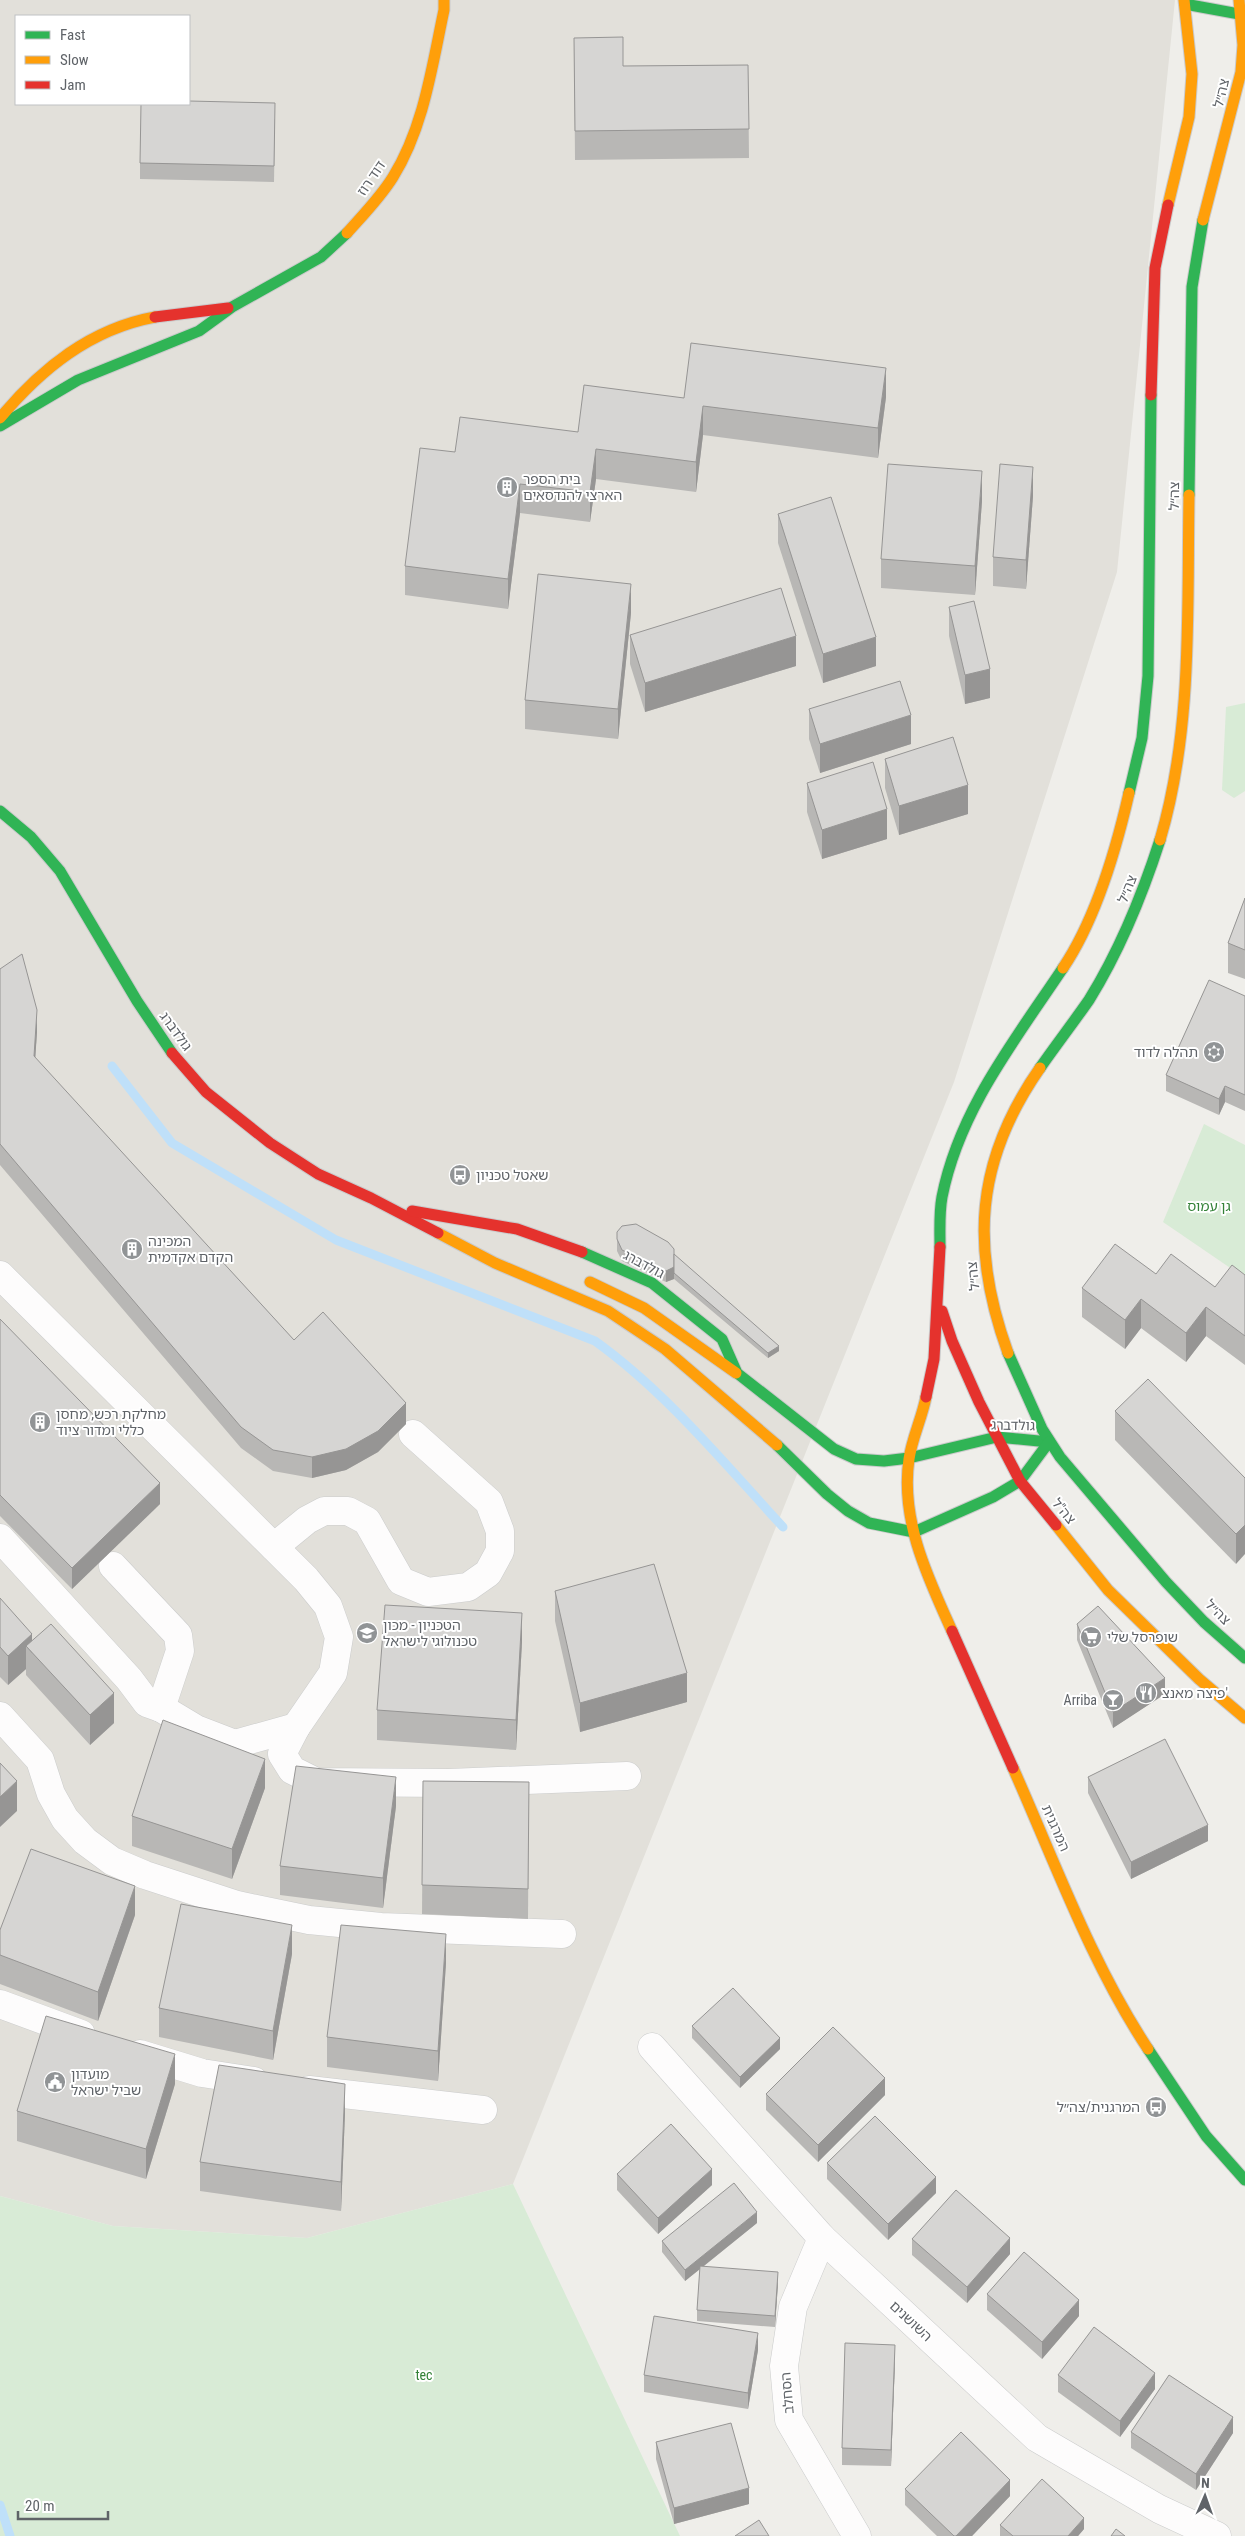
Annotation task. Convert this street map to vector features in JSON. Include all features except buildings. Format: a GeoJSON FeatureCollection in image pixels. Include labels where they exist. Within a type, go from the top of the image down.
{"type":"FeatureCollection","features":[{"type":"Feature","properties":{"kind":"street","name":"דוד רוז"},"geometry":{"type":"LineString","coordinates":[[0,426],[78,380],[199,330],[232,307],[321,257],[347,233],[378,197],[392,177],[410,141],[425,100],[444,10],[444,0]]}},
{"type":"Feature","properties":{"kind":"street","name":"צה״ל"},"geometry":{"type":"LineString","coordinates":[[1239,0],[1243,15],[1243,70],[1210,189],[1198,243],[1192,287],[1185,708],[1172,795],[1154,861],[1123,938],[1099,984],[1008,1120],[990,1172],[985,1235],[991,1298],[1020,1384],[1049,1442],[1148,1563],[1245,1658]]}},
{"type":"Feature","properties":{"kind":"street","name":"צה״ל"},"geometry":{"type":"LineString","coordinates":[[936,1273],[942,1199],[960,1136],[986,1083],[1066,964],[1084,929],[1115,852],[1142,738],[1148,676],[1150,432],[1155,268],[1164,217],[1189,117],[1192,74],[1188,1]]}},
{"type":"Feature","properties":{"kind":"street"},"geometry":{"type":"LineString","coordinates":[[1188,1],[1243,15]]}},
{"type":"Feature","properties":{"kind":"street","name":"דוד רוז"},"geometry":{"type":"LineString","coordinates":[[0,418],[20,393],[63,354],[96,337],[141,320],[232,307]]}},
{"type":"Feature","properties":{"kind":"street","name":"גולדברג"},"geometry":{"type":"LineString","coordinates":[[0,811],[3,819],[31,837],[60,871],[137,1000],[172,1052],[206,1092],[270,1143],[318,1174],[495,1263],[608,1311],[665,1349],[785,1452],[827,1494],[848,1511],[869,1523],[890,1529],[914,1532],[993,1497],[1020,1481],[1049,1442]]}},
{"type":"Feature","properties":{"kind":"street","name":"גולדברג"},"geometry":{"type":"LineString","coordinates":[[388,1208],[517,1229],[574,1248],[652,1283],[722,1339],[737,1373],[834,1449],[856,1459],[884,1461],[909,1458],[997,1437],[1049,1442]]}},
{"type":"Feature","properties":{"kind":"street"},"geometry":{"type":"LineString","coordinates":[[436,1215],[481,1236]]}},
{"type":"Feature","properties":{"kind":"street","name":"צה\"ל"},"geometry":{"type":"LineString","coordinates":[[936,1273],[942,1314],[948,1330],[997,1437],[1020,1481],[1108,1590],[1199,1679],[1245,1718]]}},
{"type":"Feature","properties":{"kind":"street","name":"המרגנית"},"geometry":{"type":"LineString","coordinates":[[936,1273],[934,1359],[924,1408],[909,1458],[907,1486],[914,1532],[923,1567],[1093,1948],[1133,2026],[1206,2136],[1245,2180]]}},
{"type":"Feature","properties":{"kind":"street"},"geometry":{"type":"LineString","coordinates":[[0,1275],[306,1579],[328,1606],[339,1637],[334,1673],[296,1727],[282,1754],[292,1770],[316,1782],[458,1783],[627,1776]]}},
{"type":"Feature","properties":{"kind":"street"},"geometry":{"type":"LineString","coordinates":[[577,1276],[644,1308],[737,1373]]}},
{"type":"Feature","properties":{"kind":"street"},"geometry":{"type":"LineString","coordinates":[[274,1548],[307,1520],[324,1511],[348,1511],[367,1521],[401,1581],[428,1592],[468,1587],[488,1573],[500,1551],[500,1531],[489,1502],[413,1434]]}},
{"type":"Feature","properties":{"kind":"street"},"geometry":{"type":"LineString","coordinates":[[0,1538],[129,1679],[147,1703],[161,1708],[196,1729],[236,1744],[296,1727]]}},
{"type":"Feature","properties":{"kind":"street"},"geometry":{"type":"LineString","coordinates":[[113,1566],[178,1635],[180,1651],[161,1708]]}},
{"type":"Feature","properties":{"kind":"street"},"geometry":{"type":"LineString","coordinates":[[0,1716],[40,1760],[52,1794],[64,1819],[85,1841],[112,1861],[145,1875],[237,1905],[309,1920],[381,1927],[562,1934]]}},
{"type":"Feature","properties":{"kind":"street"},"geometry":{"type":"LineString","coordinates":[[0,2004],[112,2045],[202,2073],[309,2090],[483,2110]]}},
{"type":"Feature","properties":{"kind":"street","name":"השושנים"},"geometry":{"type":"LineString","coordinates":[[652,2047],[822,2238],[1037,2438],[1159,2509],[1217,2536]]}},
{"type":"Feature","properties":{"kind":"street","name":"הסחלב"},"geometry":{"type":"LineString","coordinates":[[822,2238],[793,2307],[784,2366],[789,2420],[857,2536]]}},
{"type":"Feature","properties":{"kind":"shaded area","name":"הטכניון - מכון טכנולוגי לישראל"},"geometry":{"type":"Polygon","coordinates":[[[0,0],[1175,0],[1117,572],[954,1082],[513,2184],[307,2238],[113,2226],[0,2196],[0,0]]]}},
{"type":"Feature","properties":{"kind":"green space"},"geometry":{"type":"Polygon","coordinates":[[[1245,703],[1245,791],[1234,798],[1222,790],[1226,707],[1245,703]]]}},
{"type":"Feature","properties":{"kind":"green space","name":"גן עמוס"},"geometry":{"type":"Polygon","coordinates":[[[1204,1124],[1245,1145],[1245,1278],[1163,1222],[1204,1124]]]}},
{"type":"Feature","properties":{"kind":"green space","name":"tec"},"geometry":{"type":"Polygon","coordinates":[[[513,2184],[680,2536],[0,2536],[0,2196],[113,2226],[307,2238],[513,2184]]]}},
{"type":"Feature","properties":{"kind":"waterway"},"geometry":{"type":"LineString","coordinates":[[112,1066],[172,1143],[336,1240],[595,1341],[621,1361],[670,1405],[783,1527]]}},
{"type":"Feature","properties":{"kind":"waterway"},"geometry":{"type":"LineString","coordinates":[[0,2505],[10,2536]]}},
{"type":"Feature","properties":{"kind":"traffic: fast"},"geometry":{"type":"LineString","coordinates":[[1185,4],[1245,15]]}},
{"type":"Feature","properties":{"kind":"traffic: fast"},"geometry":{"type":"LineString","coordinates":[[1189,495],[1192,287],[1203,220]]}},
{"type":"Feature","properties":{"kind":"traffic: fast"},"geometry":{"type":"LineString","coordinates":[[0,426],[78,380],[199,331],[232,307],[321,257],[347,233]]}},
{"type":"Feature","properties":{"kind":"traffic: fast"},"geometry":{"type":"LineString","coordinates":[[1129,793],[1142,738],[1148,676],[1151,395]]}},
{"type":"Feature","properties":{"kind":"traffic: fast"},"geometry":{"type":"LineString","coordinates":[[0,811],[31,837],[60,871],[137,1001],[172,1053]]}},
{"type":"Feature","properties":{"kind":"traffic: fast"},"geometry":{"type":"LineString","coordinates":[[1040,1068],[1089,1000],[1111,962],[1138,902],[1160,840]]}},
{"type":"Feature","properties":{"kind":"traffic: fast"},"geometry":{"type":"LineString","coordinates":[[940,1247],[942,1197],[950,1165],[961,1135],[975,1105],[1008,1049],[1063,968]]}},
{"type":"Feature","properties":{"kind":"traffic: fast"},"geometry":{"type":"LineString","coordinates":[[582,1252],[652,1283],[722,1339],[737,1373],[834,1449],[856,1459],[884,1461],[909,1458],[997,1437],[1049,1442]]}},
{"type":"Feature","properties":{"kind":"traffic: fast"},"geometry":{"type":"LineString","coordinates":[[1008,1353],[1042,1429],[1060,1457],[1166,1582],[1204,1622],[1245,1658]]}},
{"type":"Feature","properties":{"kind":"traffic: fast"},"geometry":{"type":"LineString","coordinates":[[777,1445],[827,1494],[848,1511],[869,1523],[914,1532],[993,1497],[1020,1481],[1049,1442]]}},
{"type":"Feature","properties":{"kind":"traffic: fast"},"geometry":{"type":"LineString","coordinates":[[1148,2049],[1206,2136],[1245,2180]]}},
{"type":"Feature","properties":{"kind":"traffic: slow"},"geometry":{"type":"LineString","coordinates":[[347,233],[388,185],[404,158],[426,96],[444,10],[444,0]]}},
{"type":"Feature","properties":{"kind":"traffic: slow"},"geometry":{"type":"LineString","coordinates":[[1168,205],[1189,117],[1192,74],[1184,0]]}},
{"type":"Feature","properties":{"kind":"traffic: slow"},"geometry":{"type":"LineString","coordinates":[[1203,220],[1241,72],[1243,45],[1239,0]]}},
{"type":"Feature","properties":{"kind":"traffic: slow"},"geometry":{"type":"LineString","coordinates":[[0,418],[32,383],[68,354],[88,341],[109,331],[155,317]]}},
{"type":"Feature","properties":{"kind":"traffic: slow"},"geometry":{"type":"LineString","coordinates":[[1160,840],[1171,798],[1183,712],[1188,625],[1189,495]]}},
{"type":"Feature","properties":{"kind":"traffic: slow"},"geometry":{"type":"LineString","coordinates":[[1063,968],[1075,949],[1095,906],[1118,838],[1129,793]]}},
{"type":"Feature","properties":{"kind":"traffic: slow"},"geometry":{"type":"LineString","coordinates":[[1008,1353],[996,1314],[988,1277],[984,1241],[985,1206],[991,1171],[1002,1137],[1018,1103],[1040,1068]]}},
{"type":"Feature","properties":{"kind":"traffic: slow"},"geometry":{"type":"LineString","coordinates":[[438,1233],[495,1263],[608,1311],[665,1349],[777,1445]]}},
{"type":"Feature","properties":{"kind":"traffic: slow"},"geometry":{"type":"LineString","coordinates":[[590,1282],[644,1308],[736,1373]]}},
{"type":"Feature","properties":{"kind":"traffic: slow"},"geometry":{"type":"LineString","coordinates":[[926,1397],[909,1459],[907,1482],[909,1504],[912,1526],[925,1569],[952,1631]]}},
{"type":"Feature","properties":{"kind":"traffic: slow"},"geometry":{"type":"LineString","coordinates":[[1056,1525],[1108,1590],[1199,1679],[1245,1718]]}},
{"type":"Feature","properties":{"kind":"traffic: slow"},"geometry":{"type":"LineString","coordinates":[[1013,1768],[1091,1947],[1148,2049]]}},
{"type":"Feature","properties":{"kind":"traffic: jam"},"geometry":{"type":"LineString","coordinates":[[1151,395],[1155,268],[1168,205]]}},
{"type":"Feature","properties":{"kind":"traffic: jam"},"geometry":{"type":"LineString","coordinates":[[155,317],[228,308]]}},
{"type":"Feature","properties":{"kind":"traffic: jam"},"geometry":{"type":"LineString","coordinates":[[172,1053],[206,1092],[270,1143],[318,1174],[371,1198],[438,1233]]}},
{"type":"Feature","properties":{"kind":"traffic: jam"},"geometry":{"type":"LineString","coordinates":[[412,1211],[517,1229],[582,1252]]}},
{"type":"Feature","properties":{"kind":"traffic: jam"},"geometry":{"type":"LineString","coordinates":[[926,1397],[934,1359],[940,1247]]}},
{"type":"Feature","properties":{"kind":"traffic: jam"},"geometry":{"type":"LineString","coordinates":[[942,1311],[952,1341],[979,1402],[1020,1481],[1056,1525]]}},
{"type":"Feature","properties":{"kind":"traffic: jam"},"geometry":{"type":"LineString","coordinates":[[952,1631],[1013,1768]]}},
{"type":"Feature","properties":{"kind":"place","name":"בית הספר הארצי להנדסאים"},"geometry":{"type":"Point","coordinates":[507,487]}},
{"type":"Feature","properties":{"kind":"place","name":"תהלה לדוד"},"geometry":{"type":"Point","coordinates":[1214,1052]}},
{"type":"Feature","properties":{"kind":"place","name":"שאטל טכניון"},"geometry":{"type":"Point","coordinates":[460,1175]}},
{"type":"Feature","properties":{"kind":"place","name":"המכינה הקדם אקדמית"},"geometry":{"type":"Point","coordinates":[132,1249]}},
{"type":"Feature","properties":{"kind":"place","name":"מחלקת רכש, מחסן כללי ומדור ציוד"},"geometry":{"type":"Point","coordinates":[40,1422]}},
{"type":"Feature","properties":{"kind":"place","name":"הטכניון - מכון טכנולוגי לישראל"},"geometry":{"type":"Point","coordinates":[367,1633]}},
{"type":"Feature","properties":{"kind":"place","name":"שופרסל שלי"},"geometry":{"type":"Point","coordinates":[1091,1637]}},
{"type":"Feature","properties":{"kind":"place","name":"פיצה מאנצ'"},"geometry":{"type":"Point","coordinates":[1146,1693]}},
{"type":"Feature","properties":{"kind":"place","name":"Arriba"},"geometry":{"type":"Point","coordinates":[1113,1700]}},
{"type":"Feature","properties":{"kind":"place","name":"מועדון שביל ישראל"},"geometry":{"type":"Point","coordinates":[55,2082]}},
{"type":"Feature","properties":{"kind":"place","name":"המרגנית/צה״ל"},"geometry":{"type":"Point","coordinates":[1156,2107]}}]}
